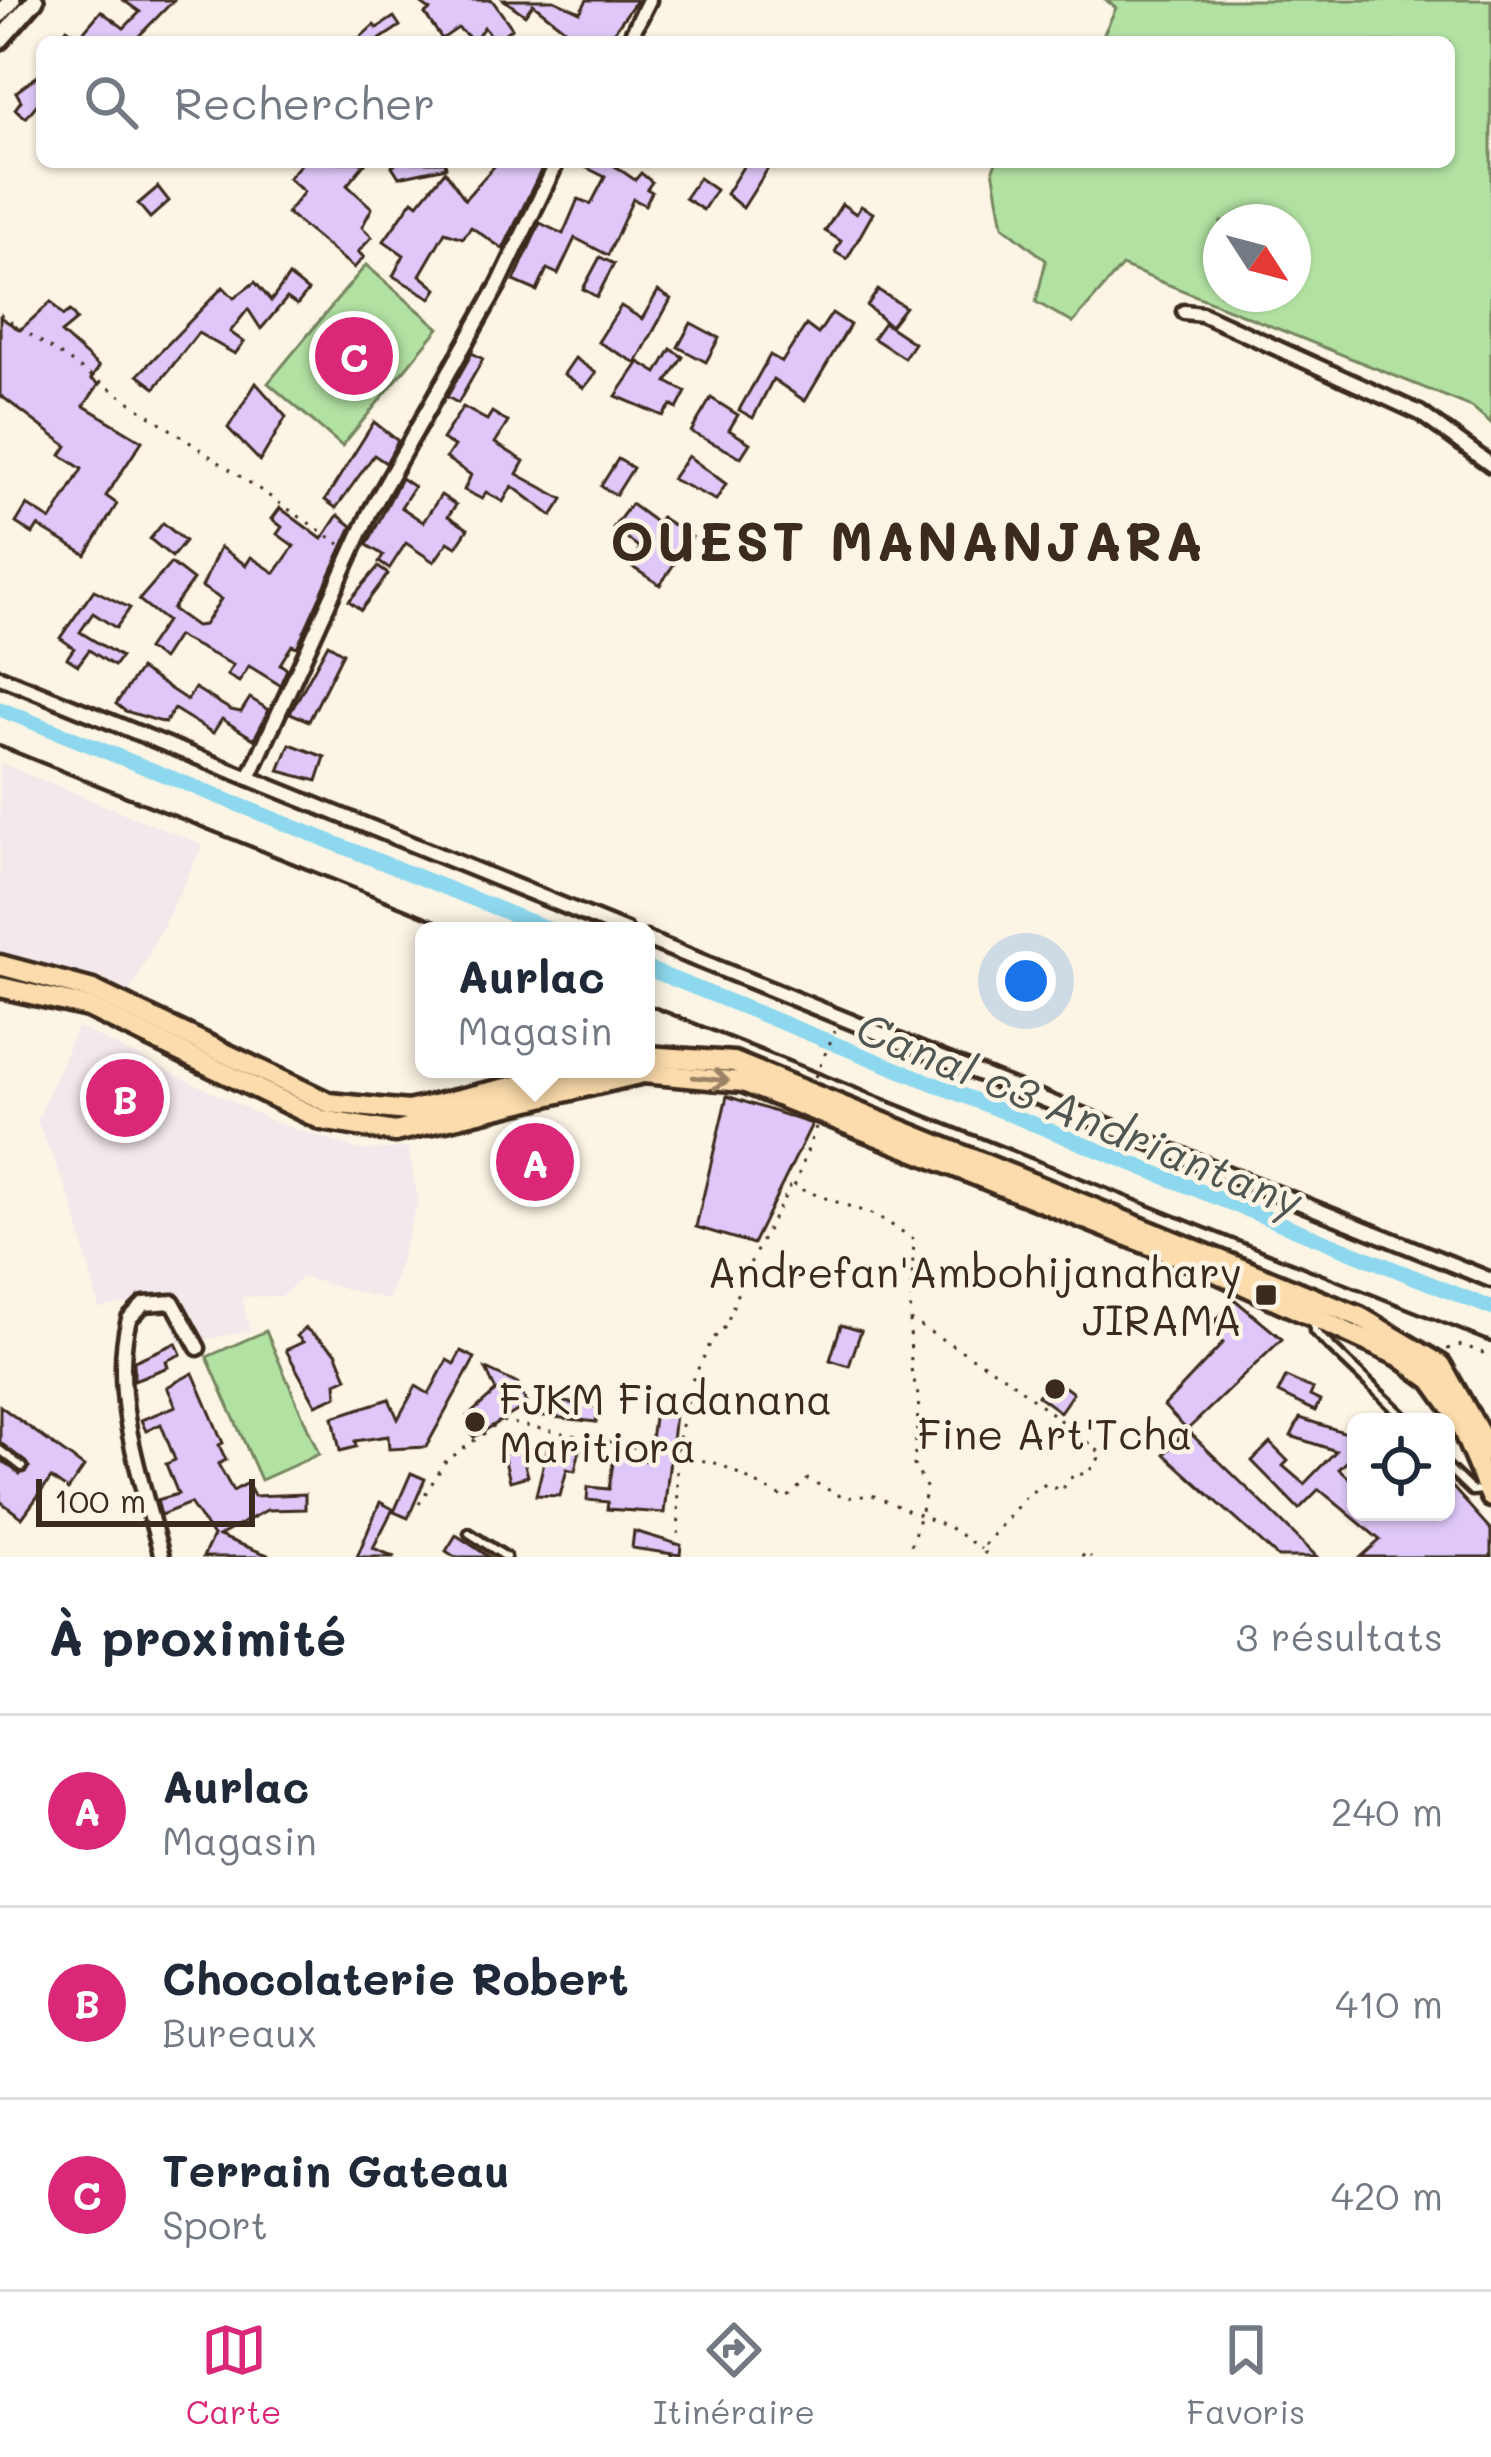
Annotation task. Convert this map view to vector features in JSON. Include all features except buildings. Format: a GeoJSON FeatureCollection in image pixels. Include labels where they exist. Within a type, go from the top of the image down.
{"type":"FeatureCollection","features":[{"type":"Feature","properties":{"kind":"main road"},"geometry":{"type":"LineString","coordinates":[[0,965],[93,990],[316,1098],[366,1109],[408,1111],[551,1078]]}},
{"type":"Feature","properties":{"kind":"main road"},"geometry":{"type":"LineString","coordinates":[[0,987],[88,1007],[322,1120],[395,1132],[631,1078]]}},
{"type":"Feature","properties":{"kind":"main road"},"geometry":{"type":"LineString","coordinates":[[655,1057],[734,1062],[811,1092],[1441,1365],[1491,1454]]}},
{"type":"Feature","properties":{"kind":"main road"},"geometry":{"type":"LineString","coordinates":[[655,1073],[743,1082],[1318,1308],[1432,1380],[1455,1412],[1490,1491]]}},
{"type":"Feature","properties":{"kind":"street"},"geometry":{"type":"LineString","coordinates":[[0,14],[12,0]]}},
{"type":"Feature","properties":{"kind":"street"},"geometry":{"type":"LineString","coordinates":[[0,40],[35,0]]}},
{"type":"Feature","properties":{"kind":"street"},"geometry":{"type":"LineString","coordinates":[[631,36],[649,0]]}},
{"type":"Feature","properties":{"kind":"street"},"geometry":{"type":"LineString","coordinates":[[249,778],[352,550],[499,284],[554,168]]}},
{"type":"Feature","properties":{"kind":"street"},"geometry":{"type":"LineString","coordinates":[[1184,312],[1202,314],[1420,413],[1491,465]]}},
{"type":"Feature","properties":{"kind":"street"},"geometry":{"type":"LineString","coordinates":[[0,677],[604,922]]}},
{"type":"Feature","properties":{"kind":"street"},"geometry":{"type":"LineString","coordinates":[[655,943],[1491,1280]]}},
{"type":"Feature","properties":{"kind":"street"},"geometry":{"type":"LineString","coordinates":[[162,1557],[136,1454],[126,1382],[130,1319],[144,1304],[173,1302],[198,1348]]}},
{"type":"Feature","properties":{"kind":"lane"},"geometry":{"type":"LineString","coordinates":[[1318,1308],[1314,1331],[1400,1413]]}},
{"type":"Feature","properties":{"kind":"lane"},"geometry":{"type":"LineString","coordinates":[[0,1450],[22,1467]]}},
{"type":"Feature","properties":{"kind":"lane"},"geometry":{"type":"LineString","coordinates":[[1455,1475],[1472,1491],[1490,1491]]}},
{"type":"Feature","properties":{"kind":"lane"},"geometry":{"type":"LineString","coordinates":[[469,1533],[506,1557]]}},
{"type":"Feature","properties":{"kind":"path"},"geometry":{"type":"LineString","coordinates":[[0,314],[190,446],[205,451],[352,550]]}},
{"type":"Feature","properties":{"kind":"path"},"geometry":{"type":"LineString","coordinates":[[811,1092],[836,1028]]}},
{"type":"Feature","properties":{"kind":"path"},"geometry":{"type":"LineString","coordinates":[[824,1113],[805,1146],[794,1187],[801,1193],[849,1204],[914,1239],[911,1369],[919,1400],[914,1465],[927,1489],[908,1557]]}},
{"type":"Feature","properties":{"kind":"path"},"geometry":{"type":"LineString","coordinates":[[671,1557],[679,1530],[676,1452],[692,1381],[712,1340],[726,1327],[753,1257],[796,1178]]}},
{"type":"Feature","properties":{"kind":"path"},"geometry":{"type":"LineString","coordinates":[[910,1320],[1007,1378],[1102,1454],[1087,1474],[1074,1474],[1060,1491],[1046,1484],[1028,1494],[981,1549]]}},
{"type":"Feature","properties":{"kind":"path"},"geometry":{"type":"LineString","coordinates":[[1436,1352],[1462,1345],[1491,1356]]}},
{"type":"Feature","properties":{"kind":"path"},"geometry":{"type":"LineString","coordinates":[[419,1504],[445,1462],[501,1421],[676,1452],[751,1476],[786,1499],[808,1479],[844,1498],[872,1495],[921,1516],[989,1557]]}},
{"type":"Feature","properties":{"kind":"path"},"geometry":{"type":"LineString","coordinates":[[1082,1557],[1086,1552],[1091,1557]]}},
{"type":"Feature","properties":{"kind":"shaded area"},"geometry":{"type":"Polygon","coordinates":[[[0,763],[203,845],[129,994],[0,960],[0,763]]]}},
{"type":"Feature","properties":{"kind":"shaded area"},"geometry":{"type":"Polygon","coordinates":[[[77,1027],[276,1123],[360,1150],[408,1148],[418,1201],[389,1300],[302,1277],[282,1296],[242,1297],[250,1331],[179,1344],[161,1298],[99,1308],[73,1205],[37,1121],[77,1027]]]}},
{"type":"Feature","properties":{"kind":"green space"},"geometry":{"type":"Polygon","coordinates":[[[1106,0],[1491,0],[1491,423],[1472,407],[1236,312],[1311,312],[1311,204],[1203,204],[1203,299],[1122,266],[1073,323],[1036,302],[1046,260],[1003,226],[993,168],[1455,168],[1455,36],[1103,36],[1116,8],[1106,0]]]}},
{"type":"Feature","properties":{"kind":"green space"},"geometry":{"type":"Polygon","coordinates":[[[366,265],[439,328],[342,446],[268,383],[366,265]]]}},
{"type":"Feature","properties":{"kind":"green space"},"geometry":{"type":"Polygon","coordinates":[[[266,1331],[319,1454],[261,1480],[207,1357],[266,1331]]]}},
{"type":"Feature","properties":{"kind":"waterway"},"geometry":{"type":"LineString","coordinates":[[0,709],[531,922]]}},
{"type":"Feature","properties":{"kind":"waterway","name":"Canal c3 Andriantany"},"geometry":{"type":"LineString","coordinates":[[472,898],[531,922]]}},
{"type":"Feature","properties":{"kind":"waterway","name":"Canal c3 Andriantany"},"geometry":{"type":"LineString","coordinates":[[655,972],[1491,1308]]}},
{"type":"Feature","properties":{"kind":"waterway","name":"Canal c3 Andriantany"},"geometry":{"type":"LineString","coordinates":[[655,973],[1491,1312]]}},
{"type":"Feature","properties":{"kind":"railway"},"geometry":{"type":"LineString","coordinates":[[0,746],[439,922]]}},
{"type":"Feature","properties":{"kind":"railway"},"geometry":{"type":"LineString","coordinates":[[655,1008],[1491,1342]]}},
{"type":"Feature","properties":{"kind":"place","name":"Terrain Gateau"},"geometry":{"type":"Point","coordinates":[354,356]}},
{"type":"Feature","properties":{"kind":"place","name":"Chocolaterie Robert"},"geometry":{"type":"Point","coordinates":[125,1098]}},
{"type":"Feature","properties":{"kind":"place","name":"Aurlac"},"geometry":{"type":"Point","coordinates":[535,1162]}},
{"type":"Feature","properties":{"kind":"place","name":"Andrefan'Ambohijanahary JIRAMA"},"geometry":{"type":"Point","coordinates":[1266,1295]}},
{"type":"Feature","properties":{"kind":"place","name":"Fine Art'Tcha"},"geometry":{"type":"Point","coordinates":[1055,1389]}},
{"type":"Feature","properties":{"kind":"place","name":"FJKM Fiadanana Maritiora"},"geometry":{"type":"Point","coordinates":[475,1422]}},
{"type":"Feature","properties":{"kind":"district","name":"OUEST MANANJARA"},"geometry":{"type":"Point","coordinates":[908,539]}}]}
